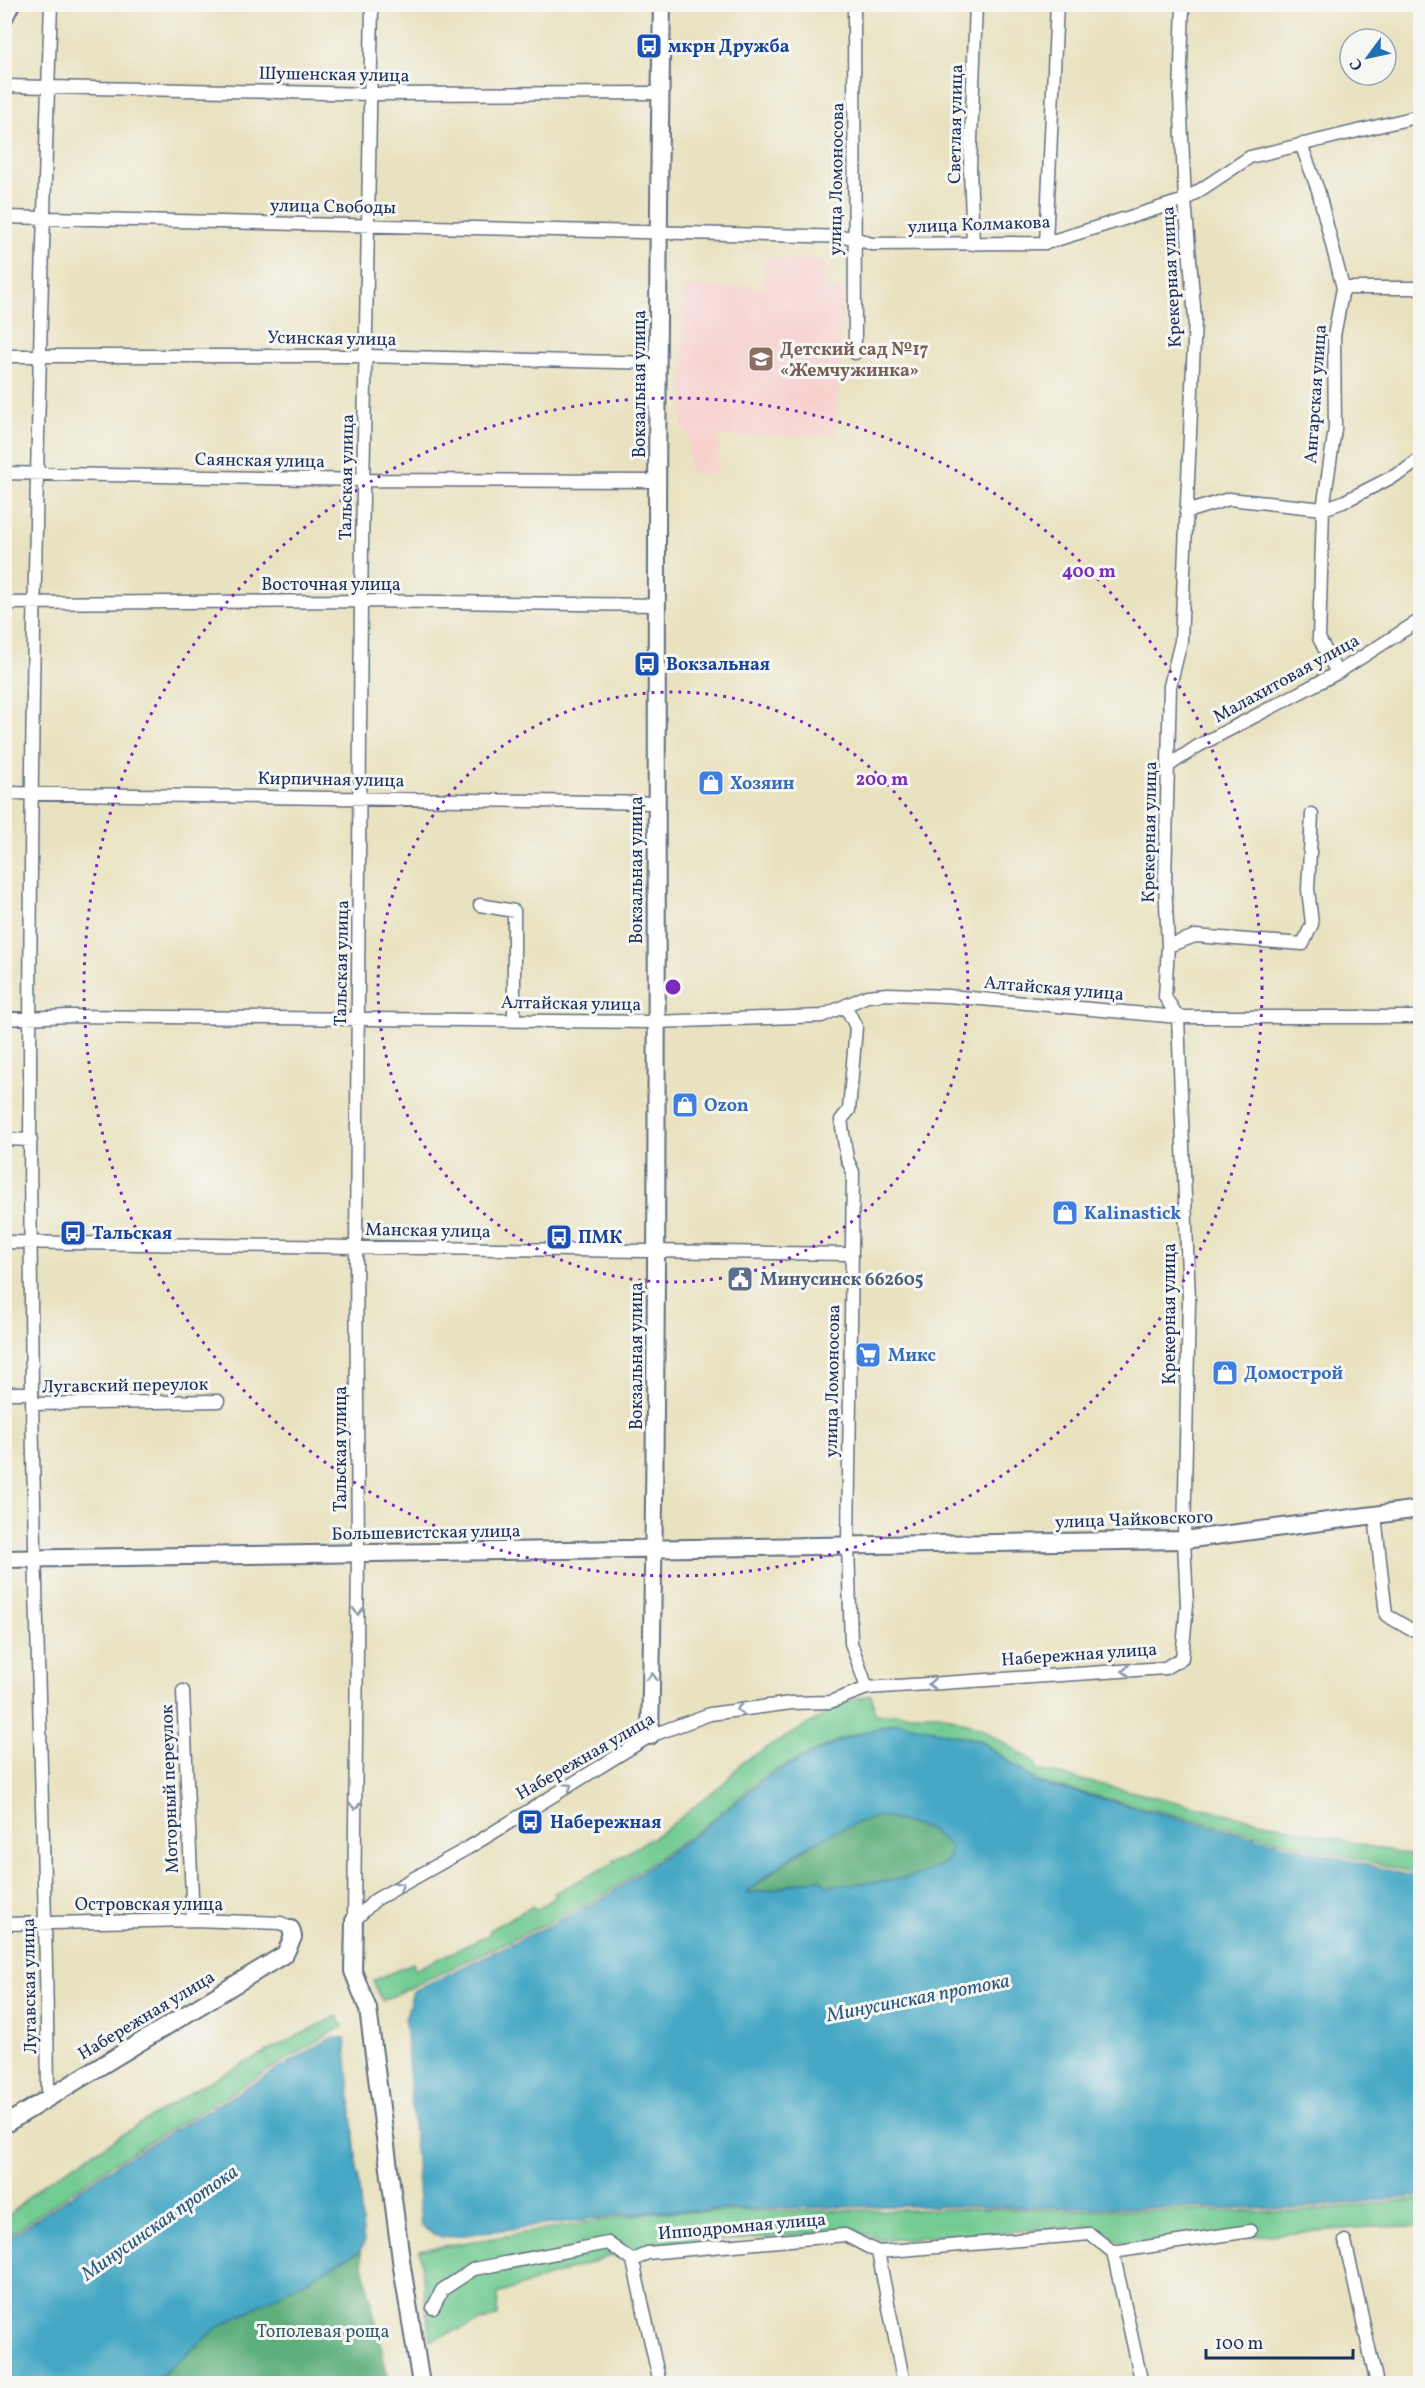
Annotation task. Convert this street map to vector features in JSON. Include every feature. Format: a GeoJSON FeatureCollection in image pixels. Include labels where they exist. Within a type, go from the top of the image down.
{"type":"FeatureCollection","features":[{"type":"Feature","properties":{"kind":"street"},"geometry":{"type":"LineString","coordinates":[[4,18],[11,4]]}},
{"type":"Feature","properties":{"kind":"street","name":"Лугавская улица"},"geometry":{"type":"LineString","coordinates":[[48,2097],[47,1923],[34,1558],[30,1020],[43,218],[51,4]]}},
{"type":"Feature","properties":{"kind":"street","name":"Тальская улица"},"geometry":{"type":"LineString","coordinates":[[354,1921],[358,1553],[358,1021],[365,356],[372,4]]}},
{"type":"Feature","properties":{"kind":"street","name":"Вокзальная улица"},"geometry":{"type":"LineString","coordinates":[[650,1736],[654,1547],[658,363],[662,4]]}},
{"type":"Feature","properties":{"kind":"street","name":"улица Ломоносова"},"geometry":{"type":"LineString","coordinates":[[854,4],[855,353]]}},
{"type":"Feature","properties":{"kind":"street","name":"Светлая улица"},"geometry":{"type":"LineString","coordinates":[[973,244],[970,168],[976,4]]}},
{"type":"Feature","properties":{"kind":"street"},"geometry":{"type":"LineString","coordinates":[[1046,243],[1057,4]]}},
{"type":"Feature","properties":{"kind":"street","name":"Крекерная улица"},"geometry":{"type":"LineString","coordinates":[[1182,1658],[1187,1605],[1184,1540],[1189,1300],[1178,1017],[1165,997],[1168,946],[1165,881],[1170,686],[1181,641],[1195,319],[1185,200],[1180,96],[1183,4]]}},
{"type":"Feature","properties":{"kind":"street","name":"Шушенская улица"},"geometry":{"type":"LineString","coordinates":[[4,86],[371,94],[662,93]]}},
{"type":"Feature","properties":{"kind":"street","name":"улица Колмакова"},"geometry":{"type":"LineString","coordinates":[[660,231],[853,237],[871,244],[1046,243],[1185,200],[1250,157],[1420,116]]}},
{"type":"Feature","properties":{"kind":"street","name":"Ангарская улица"},"geometry":{"type":"LineString","coordinates":[[1301,144],[1318,190],[1343,288],[1334,336],[1335,429],[1323,509],[1319,638],[1337,673]]}},
{"type":"Feature","properties":{"kind":"street","name":"улица Свободы"},"geometry":{"type":"LineString","coordinates":[[4,218],[660,231]]}},
{"type":"Feature","properties":{"kind":"street"},"geometry":{"type":"LineString","coordinates":[[1343,288],[1420,288]]}},
{"type":"Feature","properties":{"kind":"street","name":"Усинская улица"},"geometry":{"type":"LineString","coordinates":[[4,356],[365,356],[658,363]]}},
{"type":"Feature","properties":{"kind":"street"},"geometry":{"type":"LineString","coordinates":[[1186,512],[1229,499],[1323,509],[1343,502],[1404,471],[1420,459]]}},
{"type":"Feature","properties":{"kind":"street","name":"Саянская улица"},"geometry":{"type":"LineString","coordinates":[[4,473],[364,480],[658,481]]}},
{"type":"Feature","properties":{"kind":"street","name":"Восточная улица"},"geometry":{"type":"LineString","coordinates":[[4,603],[362,601],[657,605]]}},
{"type":"Feature","properties":{"kind":"street","name":"Малахитовая улица"},"geometry":{"type":"LineString","coordinates":[[1168,766],[1198,746],[1337,673],[1420,620]]}},
{"type":"Feature","properties":{"kind":"street","name":"Кирпичная улица"},"geometry":{"type":"LineString","coordinates":[[4,793],[657,803]]}},
{"type":"Feature","properties":{"kind":"street"},"geometry":{"type":"LineString","coordinates":[[1168,946],[1195,936],[1303,944],[1312,924],[1308,890],[1312,814]]}},
{"type":"Feature","properties":{"kind":"street"},"geometry":{"type":"LineString","coordinates":[[480,905],[514,911],[514,1020]]}},
{"type":"Feature","properties":{"kind":"street","name":"Алтайская улица"},"geometry":{"type":"LineString","coordinates":[[4,1019],[69,1017],[655,1022],[822,1016],[867,996],[948,996],[1178,1017],[1420,1017]]}},
{"type":"Feature","properties":{"kind":"street","name":"улица Ломоносова"},"geometry":{"type":"LineString","coordinates":[[846,1006],[856,1027],[849,1110],[841,1120],[846,1159],[853,1172],[848,1545],[851,1643],[867,1688]]}},
{"type":"Feature","properties":{"kind":"street"},"geometry":{"type":"LineString","coordinates":[[4,1139],[31,1140]]}},
{"type":"Feature","properties":{"kind":"street","name":"Манская улица"},"geometry":{"type":"LineString","coordinates":[[4,1242],[851,1254]]}},
{"type":"Feature","properties":{"kind":"street","name":"Лугавский переулок"},"geometry":{"type":"LineString","coordinates":[[4,1393],[32,1399],[218,1401]]}},
{"type":"Feature","properties":{"kind":"street","name":"улица Чайковского"},"geometry":{"type":"LineString","coordinates":[[848,1545],[1184,1540],[1420,1509]]}},
{"type":"Feature","properties":{"kind":"street"},"geometry":{"type":"LineString","coordinates":[[1375,1515],[1386,1615],[1410,1629],[1420,1630]]}},
{"type":"Feature","properties":{"kind":"street","name":"Большевистская улица"},"geometry":{"type":"LineString","coordinates":[[4,1558],[848,1545]]}},
{"type":"Feature","properties":{"kind":"street","name":"Набережная улица"},"geometry":{"type":"LineString","coordinates":[[354,1921],[375,1900],[468,1848],[650,1736],[710,1714],[791,1702],[830,1702],[867,1688],[1165,1668],[1182,1658]]}},
{"type":"Feature","properties":{"kind":"street","name":"Моторный переулок"},"geometry":{"type":"LineString","coordinates":[[183,1691],[193,1920]]}},
{"type":"Feature","properties":{"kind":"street"},"geometry":{"type":"LineString","coordinates":[[354,1890],[375,1900]]}},
{"type":"Feature","properties":{"kind":"street","name":"Островская улица"},"geometry":{"type":"LineString","coordinates":[[4,1924],[193,1920],[281,1923],[291,1929]]}},
{"type":"Feature","properties":{"kind":"street"},"geometry":{"type":"LineString","coordinates":[[354,1921],[353,1971],[368,2009],[402,2267],[421,2384]]}},
{"type":"Feature","properties":{"kind":"street","name":"Набережная улица"},"geometry":{"type":"LineString","coordinates":[[4,2125],[285,1954],[293,1937],[291,1929]]}},
{"type":"Feature","properties":{"kind":"street"},"geometry":{"type":"LineString","coordinates":[[1113,2252],[1250,2231]]}},
{"type":"Feature","properties":{"kind":"street"},"geometry":{"type":"LineString","coordinates":[[904,2384],[878,2252],[1090,2234],[1113,2252],[1142,2384]]}},
{"type":"Feature","properties":{"kind":"street","name":"Ипподромная улица"},"geometry":{"type":"LineString","coordinates":[[633,2261],[647,2253],[845,2235],[878,2252]]}},
{"type":"Feature","properties":{"kind":"street"},"geometry":{"type":"LineString","coordinates":[[1345,2241],[1377,2384]]}},
{"type":"Feature","properties":{"kind":"street"},"geometry":{"type":"LineString","coordinates":[[433,2308],[442,2290],[474,2270],[608,2242],[633,2261],[660,2384]]}},
{"type":"Feature","properties":{"kind":"shaded area","name":"Детский сад №17 «Жемчужинка»"},"geometry":{"type":"Polygon","coordinates":[[[764,258],[824,260],[824,290],[843,290],[836,435],[719,436],[718,473],[689,473],[689,436],[682,427],[684,286],[765,288],[764,258]]]}},
{"type":"Feature","properties":{"kind":"green space"},"geometry":{"type":"Polygon","coordinates":[[[871,1695],[875,1714],[940,1714],[980,1728],[1035,1762],[1038,1770],[1420,1858],[1420,1874],[1038,1782],[980,1740],[898,1722],[845,1737],[767,1774],[702,1828],[596,1900],[382,2001],[373,1981],[413,1963],[415,1970],[489,1935],[489,1930],[533,1906],[536,1910],[556,1897],[554,1893],[614,1863],[613,1861],[664,1831],[726,1781],[741,1763],[826,1714],[829,1706],[871,1695]]]}},
{"type":"Feature","properties":{"kind":"green space"},"geometry":{"type":"Polygon","coordinates":[[[882,1816],[930,1830],[950,1847],[949,1859],[921,1874],[891,1881],[827,1886],[820,1879],[745,1894],[809,1846],[844,1828],[882,1816]]]}},
{"type":"Feature","properties":{"kind":"green space"},"geometry":{"type":"Polygon","coordinates":[[[337,2016],[343,2026],[115,2162],[5,2238],[5,2219],[43,2184],[204,2084],[337,2016]]]}},
{"type":"Feature","properties":{"kind":"green space"},"geometry":{"type":"Polygon","coordinates":[[[1420,2199],[1420,2226],[1370,2227],[1129,2246],[1090,2226],[885,2240],[854,2231],[660,2245],[610,2256],[498,2294],[497,2316],[430,2340],[420,2250],[654,2212],[997,2209],[1295,2212],[1420,2199]]]}},
{"type":"Feature","properties":{"kind":"green space","name":"Тополевая роща"},"geometry":{"type":"Polygon","coordinates":[[[360,2251],[389,2383],[152,2384],[217,2328],[360,2251]]]}},
{"type":"Feature","properties":{"kind":"water","name":"Минусинская протока"},"geometry":{"type":"Polygon","coordinates":[[[899,1722],[980,1741],[1038,1783],[1420,1878],[1420,2196],[1294,2209],[897,2206],[653,2211],[441,2238],[421,2226],[405,2020],[413,1991],[598,1902],[703,1829],[768,1776],[845,1738],[899,1722]],[[882,1816],[845,1827],[792,1856],[746,1893],[821,1879],[827,1886],[891,1881],[921,1874],[949,1859],[950,1847],[930,1830],[882,1816]]]}},
{"type":"Feature","properties":{"kind":"water","name":"Минусинская протока"},"geometry":{"type":"Polygon","coordinates":[[[331,2038],[345,2038],[364,2243],[360,2251],[217,2328],[152,2383],[5,2383],[5,2241],[120,2162],[331,2038]]]}},
{"type":"Feature","properties":{"kind":"place","name":"мкрн Дружба"},"geometry":{"type":"Point","coordinates":[649,46]}},
{"type":"Feature","properties":{"kind":"place","name":"Детский сад №17 «Жемчужинка»"},"geometry":{"type":"Point","coordinates":[761,359]}},
{"type":"Feature","properties":{"kind":"place","name":"Вокзальная"},"geometry":{"type":"Point","coordinates":[647,664]}},
{"type":"Feature","properties":{"kind":"place","name":"Хозяин"},"geometry":{"type":"Point","coordinates":[711,783]}},
{"type":"Feature","properties":{"kind":"place","name":"Ozon"},"geometry":{"type":"Point","coordinates":[685,1105]}},
{"type":"Feature","properties":{"kind":"place","name":"Kalinastick"},"geometry":{"type":"Point","coordinates":[1065,1213]}},
{"type":"Feature","properties":{"kind":"place","name":"Тальская"},"geometry":{"type":"Point","coordinates":[73,1233]}},
{"type":"Feature","properties":{"kind":"place","name":"ПМК"},"geometry":{"type":"Point","coordinates":[559,1237]}},
{"type":"Feature","properties":{"kind":"place","name":"Минусинск 662605"},"geometry":{"type":"Point","coordinates":[740,1279]}},
{"type":"Feature","properties":{"kind":"place","name":"Микс"},"geometry":{"type":"Point","coordinates":[868,1355]}},
{"type":"Feature","properties":{"kind":"place","name":"Домострой"},"geometry":{"type":"Point","coordinates":[1225,1373]}},
{"type":"Feature","properties":{"kind":"place","name":"Набережная"},"geometry":{"type":"Point","coordinates":[530,1822]}}]}
